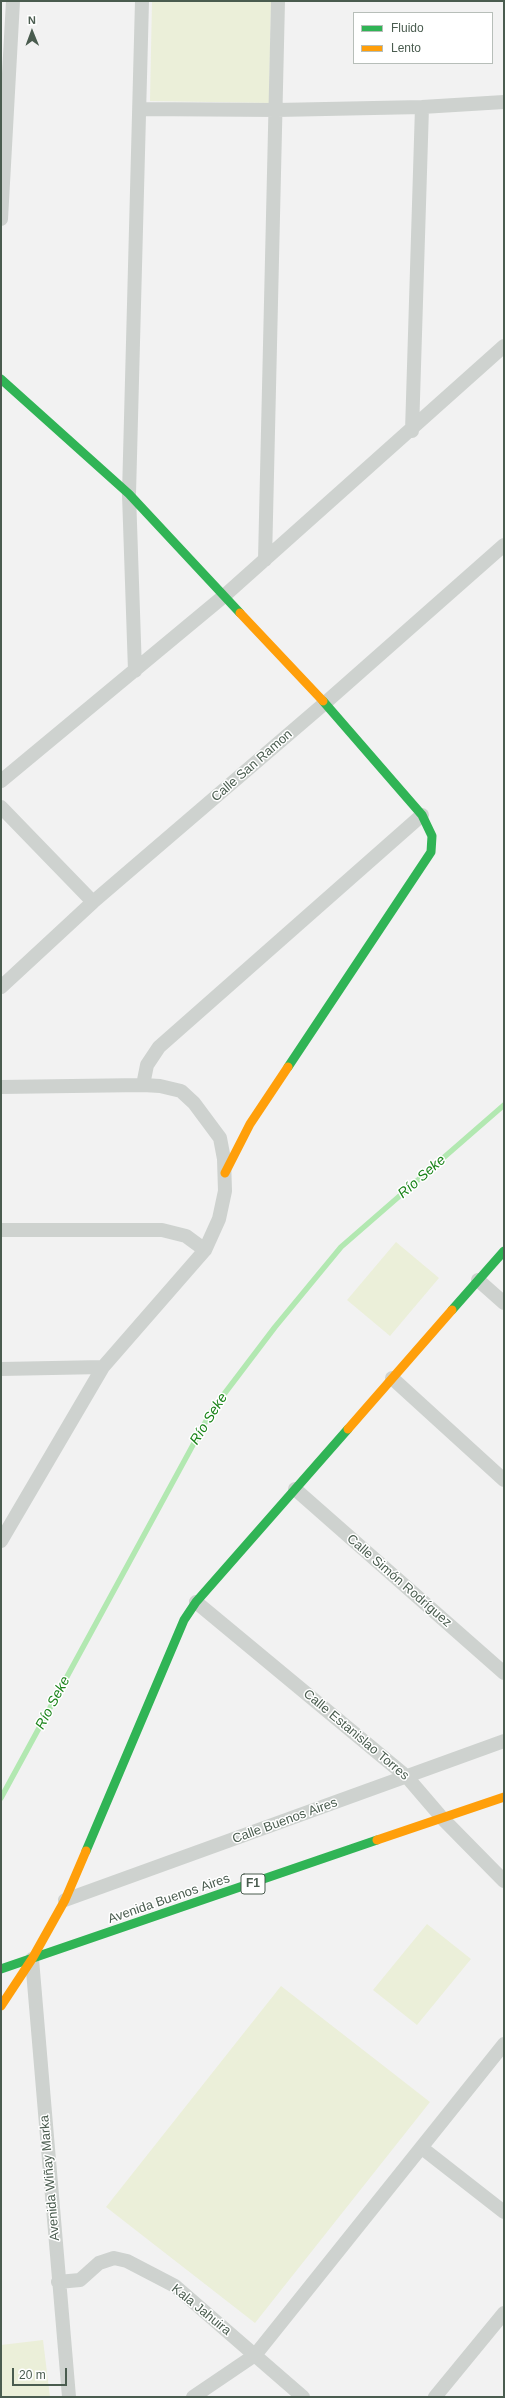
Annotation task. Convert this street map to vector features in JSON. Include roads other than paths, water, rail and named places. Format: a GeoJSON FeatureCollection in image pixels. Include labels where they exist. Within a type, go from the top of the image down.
{"type":"FeatureCollection","features":[{"type":"Feature","properties":{"kind":"main road"},"geometry":{"type":"LineString","coordinates":[[1,379],[129,494],[325,703],[422,815],[432,836],[431,852],[250,1124],[225,1173]]}},
{"type":"Feature","properties":{"kind":"main road"},"geometry":{"type":"LineString","coordinates":[[1,2006],[32,1959],[65,1900],[184,1620],[196,1602],[504,1251]]}},
{"type":"Feature","properties":{"kind":"main road","name":"Avenida Buenos Aires"},"geometry":{"type":"LineString","coordinates":[[1,1969],[504,1797]]}},
{"type":"Feature","properties":{"kind":"street"},"geometry":{"type":"LineString","coordinates":[[1,219],[13,1]]}},
{"type":"Feature","properties":{"kind":"street"},"geometry":{"type":"LineString","coordinates":[[135,671],[129,494],[142,1]]}},
{"type":"Feature","properties":{"kind":"street"},"geometry":{"type":"LineString","coordinates":[[265,560],[277,110],[278,1]]}},
{"type":"Feature","properties":{"kind":"street"},"geometry":{"type":"LineString","coordinates":[[140,109],[277,110],[422,107],[504,102]]}},
{"type":"Feature","properties":{"kind":"street"},"geometry":{"type":"LineString","coordinates":[[412,431],[422,107]]}},
{"type":"Feature","properties":{"kind":"street"},"geometry":{"type":"LineString","coordinates":[[1,782],[224,596],[412,431],[504,346]]}},
{"type":"Feature","properties":{"kind":"street","name":"Calle San Ramon"},"geometry":{"type":"LineString","coordinates":[[1,987],[93,902],[325,703],[504,545]]}},
{"type":"Feature","properties":{"kind":"street"},"geometry":{"type":"LineString","coordinates":[[1,807],[93,902]]}},
{"type":"Feature","properties":{"kind":"street"},"geometry":{"type":"LineString","coordinates":[[143,1085],[147,1065],[159,1047],[422,815]]}},
{"type":"Feature","properties":{"kind":"street"},"geometry":{"type":"LineString","coordinates":[[1,1087],[143,1085],[160,1086],[181,1091],[194,1103],[220,1138],[225,1173],[225,1191],[219,1219],[205,1250],[103,1366],[1,1541]]}},
{"type":"Feature","properties":{"kind":"street"},"geometry":{"type":"LineString","coordinates":[[1,1230],[162,1230],[186,1236],[205,1250]]}},
{"type":"Feature","properties":{"kind":"street"},"geometry":{"type":"LineString","coordinates":[[478,1280],[504,1303]]}},
{"type":"Feature","properties":{"kind":"street"},"geometry":{"type":"LineString","coordinates":[[1,1369],[103,1366]]}},
{"type":"Feature","properties":{"kind":"street"},"geometry":{"type":"LineString","coordinates":[[392,1378],[504,1480]]}},
{"type":"Feature","properties":{"kind":"street","name":"Calle Simón Rodríguez"},"geometry":{"type":"LineString","coordinates":[[295,1489],[504,1673]]}},
{"type":"Feature","properties":{"kind":"street","name":"Calle Estanislao Torres"},"geometry":{"type":"LineString","coordinates":[[196,1602],[407,1776],[443,1819],[504,1881]]}},
{"type":"Feature","properties":{"kind":"street","name":"Calle Buenos Aires"},"geometry":{"type":"LineString","coordinates":[[65,1900],[504,1741]]}},
{"type":"Feature","properties":{"kind":"street","name":"Avenida Wiñay Marka"},"geometry":{"type":"LineString","coordinates":[[32,1959],[58,2282],[69,2397]]}},
{"type":"Feature","properties":{"kind":"street"},"geometry":{"type":"LineString","coordinates":[[193,2397],[255,2354],[504,2044]]}},
{"type":"Feature","properties":{"kind":"street"},"geometry":{"type":"LineString","coordinates":[[422,2148],[504,2212]]}},
{"type":"Feature","properties":{"kind":"street","name":"Kala Jahuira"},"geometry":{"type":"LineString","coordinates":[[58,2282],[80,2280],[99,2263],[114,2258],[127,2261],[174,2286],[255,2354],[303,2397]]}},
{"type":"Feature","properties":{"kind":"street"},"geometry":{"type":"LineString","coordinates":[[435,2397],[504,2313]]}},
{"type":"Feature","properties":{"kind":"waterway","name":"Río Seke"},"geometry":{"type":"LineString","coordinates":[[1,1798],[212,1410],[275,1327],[341,1247],[504,1105]]}}]}
